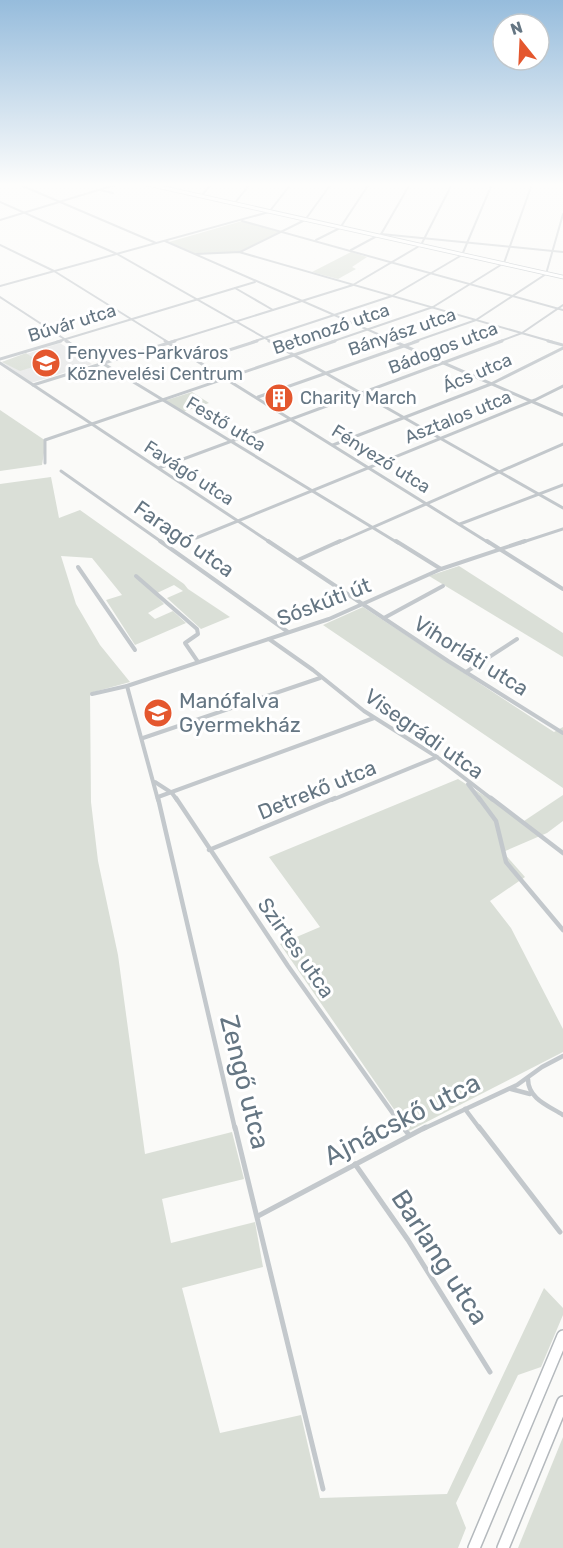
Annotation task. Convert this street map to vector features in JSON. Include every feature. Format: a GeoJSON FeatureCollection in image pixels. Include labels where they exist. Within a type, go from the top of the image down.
{"type":"FeatureCollection","features":[{"type":"Feature","properties":{"kind":"highway"},"geometry":{"type":"LineString","coordinates":[[474,1548],[563,1336]]}},
{"type":"Feature","properties":{"kind":"highway"},"geometry":{"type":"LineString","coordinates":[[503,1548],[563,1402]]}},
{"type":"Feature","properties":{"kind":"street","name":"Fényező utca"},"geometry":{"type":"LineString","coordinates":[[24,256],[54,271],[563,589]]}},
{"type":"Feature","properties":{"kind":"street"},"geometry":{"type":"LineString","coordinates":[[0,286],[109,256]]}},
{"type":"Feature","properties":{"kind":"street"},"geometry":{"type":"LineString","coordinates":[[121,256],[563,508]]}},
{"type":"Feature","properties":{"kind":"street"},"geometry":{"type":"LineString","coordinates":[[199,256],[563,415]]}},
{"type":"Feature","properties":{"kind":"street"},"geometry":{"type":"LineString","coordinates":[[254,256],[563,346]]}},
{"type":"Feature","properties":{"kind":"street"},"geometry":{"type":"LineString","coordinates":[[372,256],[563,310]]}},
{"type":"Feature","properties":{"kind":"street"},"geometry":{"type":"LineString","coordinates":[[32,386],[353,285],[402,256]]}},
{"type":"Feature","properties":{"kind":"street"},"geometry":{"type":"LineString","coordinates":[[197,360],[392,296],[460,256]]}},
{"type":"Feature","properties":{"kind":"street"},"geometry":{"type":"LineString","coordinates":[[468,256],[561,276]]}},
{"type":"Feature","properties":{"kind":"street"},"geometry":{"type":"LineString","coordinates":[[503,264],[506,256]]}},
{"type":"Feature","properties":{"kind":"street"},"geometry":{"type":"LineString","coordinates":[[546,274],[552,256]]}},
{"type":"Feature","properties":{"kind":"street","name":"Betonozó utca"},"geometry":{"type":"LineString","coordinates":[[45,463],[45,440],[433,307],[503,264]]}},
{"type":"Feature","properties":{"kind":"street","name":"Bányász utca"},"geometry":{"type":"LineString","coordinates":[[258,398],[476,320],[546,274]]}},
{"type":"Feature","properties":{"kind":"street","name":"Búvár utca"},"geometry":{"type":"LineString","coordinates":[[0,358],[255,282]]}},
{"type":"Feature","properties":{"kind":"street"},"geometry":{"type":"LineString","coordinates":[[234,288],[274,310]]}},
{"type":"Feature","properties":{"kind":"street","name":"Festő utca"},"geometry":{"type":"LineString","coordinates":[[0,297],[62,340],[441,569]]}},
{"type":"Feature","properties":{"kind":"street","name":"Bádogos utca"},"geometry":{"type":"LineString","coordinates":[[158,468],[522,333],[563,305]]}},
{"type":"Feature","properties":{"kind":"street","name":"Ács utca"},"geometry":{"type":"LineString","coordinates":[[333,445],[491,384],[563,346]]}},
{"type":"Feature","properties":{"kind":"street","name":"Favágó utca"},"geometry":{"type":"LineString","coordinates":[[0,363],[363,604]]}},
{"type":"Feature","properties":{"kind":"street","name":"Asztalos utca"},"geometry":{"type":"LineString","coordinates":[[196,538],[442,439],[563,386]]}},
{"type":"Feature","properties":{"kind":"street"},"geometry":{"type":"LineString","coordinates":[[297,561],[563,444]]}},
{"type":"Feature","properties":{"kind":"street","name":"Faragó utca"},"geometry":{"type":"LineString","coordinates":[[61,471],[288,632]]}},
{"type":"Feature","properties":{"kind":"street"},"geometry":{"type":"LineString","coordinates":[[460,524],[563,485]]}},
{"type":"Feature","properties":{"kind":"street","name":"Sóskúti út"},"geometry":{"type":"LineString","coordinates":[[92,694],[127,686],[329,619],[441,569],[563,529]]}},
{"type":"Feature","properties":{"kind":"street"},"geometry":{"type":"LineString","coordinates":[[78,567],[135,650]]}},
{"type":"Feature","properties":{"kind":"street"},"geometry":{"type":"LineString","coordinates":[[136,576],[197,629],[198,634],[185,643],[198,662]]}},
{"type":"Feature","properties":{"kind":"street"},"geometry":{"type":"LineString","coordinates":[[384,618],[444,586]]}},
{"type":"Feature","properties":{"kind":"street","name":"Vihorláti utca"},"geometry":{"type":"LineString","coordinates":[[363,604],[466,672],[561,730]]}},
{"type":"Feature","properties":{"kind":"street","name":"Visegrádi utca"},"geometry":{"type":"LineString","coordinates":[[268,639],[374,718],[437,757],[563,853]]}},
{"type":"Feature","properties":{"kind":"street"},"geometry":{"type":"LineString","coordinates":[[466,672],[517,639]]}},
{"type":"Feature","properties":{"kind":"street"},"geometry":{"type":"LineString","coordinates":[[144,738],[320,678]]}},
{"type":"Feature","properties":{"kind":"street","name":"Zengő utca"},"geometry":{"type":"LineString","coordinates":[[127,686],[144,738],[204,1000],[258,1215],[322,1489]]}},
{"type":"Feature","properties":{"kind":"street"},"geometry":{"type":"LineString","coordinates":[[158,797],[374,718]]}},
{"type":"Feature","properties":{"kind":"street","name":"Detrekő utca"},"geometry":{"type":"LineString","coordinates":[[209,850],[437,757]]}},
{"type":"Feature","properties":{"kind":"street"},"geometry":{"type":"LineString","coordinates":[[466,780],[499,826],[500,850],[506,862],[561,928]]}},
{"type":"Feature","properties":{"kind":"street","name":"Szirtes utca"},"geometry":{"type":"LineString","coordinates":[[154,782],[172,793],[274,949],[326,1019],[347,1054],[409,1135]]}},
{"type":"Feature","properties":{"kind":"street","name":"Ajnácskő utca"},"geometry":{"type":"LineString","coordinates":[[258,1215],[409,1135],[508,1089],[563,1056]]}},
{"type":"Feature","properties":{"kind":"street"},"geometry":{"type":"LineString","coordinates":[[530,1076],[527,1087],[532,1095]]}},
{"type":"Feature","properties":{"kind":"street"},"geometry":{"type":"LineString","coordinates":[[508,1089],[517,1089],[532,1095],[563,1115]]}},
{"type":"Feature","properties":{"kind":"street"},"geometry":{"type":"LineString","coordinates":[[465,1109],[560,1232]]}},
{"type":"Feature","properties":{"kind":"street","name":"Barlang utca"},"geometry":{"type":"LineString","coordinates":[[355,1164],[408,1240],[490,1372]]}},
{"type":"Feature","properties":{"kind":"shaded area"},"geometry":{"type":"Polygon","coordinates":[[[343,256],[367,257],[352,267],[356,269],[338,279],[312,272],[343,256]]]}},
{"type":"Feature","properties":{"kind":"shaded area","name":"Fenyves-Parkváros Köznevelési Centrum"},"geometry":{"type":"Polygon","coordinates":[[[60,343],[92,364],[31,383],[2,362],[60,343]]]}},
{"type":"Feature","properties":{"kind":"shaded area"},"geometry":{"type":"Polygon","coordinates":[[[26,353],[42,364],[20,371],[2,362],[26,353]]]}},
{"type":"Feature","properties":{"kind":"shaded area"},"geometry":{"type":"Polygon","coordinates":[[[192,392],[209,403],[183,412],[164,401],[192,392]]]}},
{"type":"Feature","properties":{"kind":"shaded area"},"geometry":{"type":"Polygon","coordinates":[[[0,410],[46,441],[42,465],[0,471],[0,410]]]}},
{"type":"Feature","properties":{"kind":"shaded area"},"geometry":{"type":"Polygon","coordinates":[[[51,477],[59,518],[80,510],[230,617],[201,629],[167,598],[183,591],[174,585],[155,594],[164,604],[148,613],[155,619],[173,611],[186,623],[135,645],[106,600],[122,595],[92,558],[61,556],[76,604],[100,645],[130,682],[90,693],[91,802],[98,861],[118,955],[145,1154],[232,1132],[244,1179],[162,1199],[171,1243],[255,1222],[263,1267],[182,1288],[220,1433],[301,1415],[320,1498],[447,1494],[544,1288],[563,1308],[563,1315],[541,1367],[518,1375],[456,1503],[466,1528],[458,1548],[0,1548],[0,484],[51,477]]]}},
{"type":"Feature","properties":{"kind":"shaded area"},"geometry":{"type":"Polygon","coordinates":[[[459,566],[563,633],[563,657],[429,576],[459,566]]]}},
{"type":"Feature","properties":{"kind":"shaded area"},"geometry":{"type":"Polygon","coordinates":[[[363,607],[554,732],[563,727],[563,788],[323,625],[363,607]]]}},
{"type":"Feature","properties":{"kind":"shaded area"},"geometry":{"type":"Polygon","coordinates":[[[458,779],[524,821],[563,795],[563,821],[547,833],[503,852],[525,877],[490,901],[511,928],[563,1029],[563,1052],[409,1131],[280,944],[320,927],[269,857],[458,779]]]}},
{"type":"Feature","properties":{"kind":"shaded area"},"geometry":{"type":"Polygon","coordinates":[[[563,1437],[563,1548],[518,1548],[563,1437]]]}},
{"type":"Feature","properties":{"kind":"place","name":"Fenyves-Parkváros Köznevelési Centrum"},"geometry":{"type":"Point","coordinates":[46,363]}},
{"type":"Feature","properties":{"kind":"place","name":"Charity March"},"geometry":{"type":"Point","coordinates":[279,398]}},
{"type":"Feature","properties":{"kind":"place","name":"Manófalva Gyermekház"},"geometry":{"type":"Point","coordinates":[158,713]}}]}
